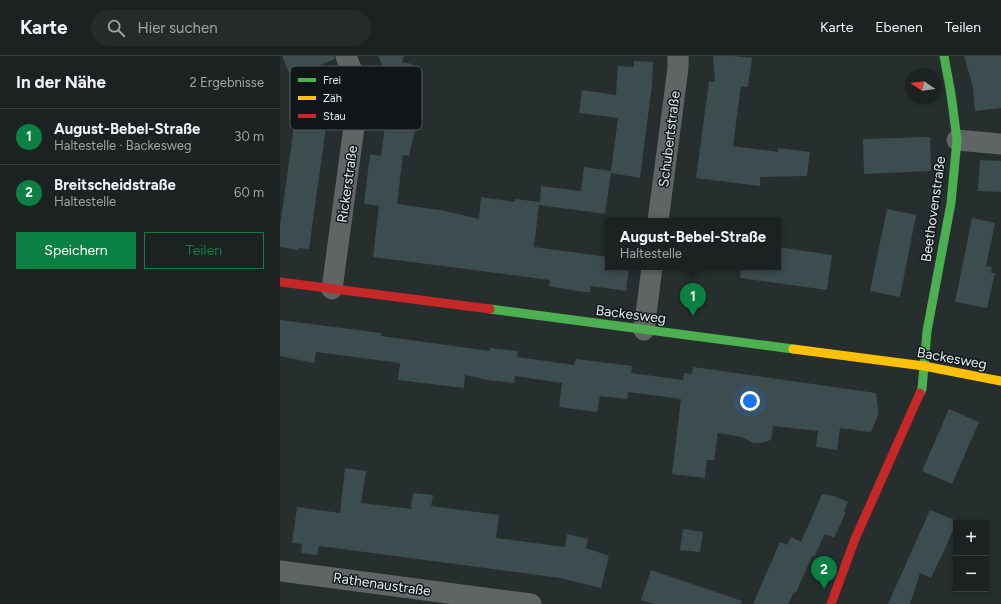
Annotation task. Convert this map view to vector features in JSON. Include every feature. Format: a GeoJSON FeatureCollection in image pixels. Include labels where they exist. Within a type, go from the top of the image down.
{"type":"FeatureCollection","features":[{"type":"Feature","properties":{"kind":"street","name":"Rickerstraße"},"geometry":{"type":"LineString","coordinates":[[346,56],[350,66]]}},
{"type":"Feature","properties":{"kind":"street","name":"Schubertstraße"},"geometry":{"type":"LineString","coordinates":[[658,218],[678,68],[678,56]]}},
{"type":"Feature","properties":{"kind":"street","name":"Beethovenstraße"},"geometry":{"type":"LineString","coordinates":[[832,604],[858,532],[922,389],[927,332],[951,203],[957,140],[944,56]]}},
{"type":"Feature","properties":{"kind":"street","name":"Rickerstraße"},"geometry":{"type":"LineString","coordinates":[[332,290],[354,130]]}},
{"type":"Feature","properties":{"kind":"street"},"geometry":{"type":"LineString","coordinates":[[957,140],[1001,144]]}},
{"type":"Feature","properties":{"kind":"street"},"geometry":{"type":"LineString","coordinates":[[644,330],[652,270]]}},
{"type":"Feature","properties":{"kind":"street","name":"Backesweg"},"geometry":{"type":"LineString","coordinates":[[280,282],[332,290],[924,366],[1001,381]]}},
{"type":"Feature","properties":{"kind":"street","name":"Rathenaustraße"},"geometry":{"type":"LineString","coordinates":[[280,571],[531,604]]}},
{"type":"Feature","properties":{"kind":"building"},"geometry":{"type":"Polygon","coordinates":[[[282,56],[334,56],[335,59],[318,66],[290,66],[290,75],[282,56]]]}},
{"type":"Feature","properties":{"kind":"building"},"geometry":{"type":"Polygon","coordinates":[[[378,56],[404,56],[402,62],[412,64],[412,66],[383,66],[378,56]]]}},
{"type":"Feature","properties":{"kind":"building"},"geometry":{"type":"Polygon","coordinates":[[[713,56],[752,58],[748,87],[741,86],[733,146],[778,152],[778,148],[810,152],[807,176],[760,177],[760,186],[696,178],[709,81],[715,82],[713,56]]]}},
{"type":"Feature","properties":{"kind":"building"},"geometry":{"type":"Polygon","coordinates":[[[964,56],[1001,56],[1001,108],[975,111],[973,87],[964,56]]]}},
{"type":"Feature","properties":{"kind":"building"},"geometry":{"type":"Polygon","coordinates":[[[634,61],[653,62],[652,85],[640,178],[611,173],[605,214],[539,205],[534,247],[605,257],[605,270],[629,270],[626,291],[591,286],[590,292],[582,292],[549,286],[550,280],[373,257],[379,206],[364,204],[370,154],[381,156],[384,130],[415,130],[409,156],[403,155],[397,204],[446,211],[479,219],[481,197],[515,202],[515,199],[540,202],[541,186],[581,191],[584,167],[611,171],[618,118],[579,113],[582,90],[616,95],[618,66],[634,67],[634,61]]]}},
{"type":"Feature","properties":{"kind":"building"},"geometry":{"type":"Polygon","coordinates":[[[294,130],[326,130],[309,249],[299,248],[299,250],[280,247],[280,226],[294,130]]]}},
{"type":"Feature","properties":{"kind":"building"},"geometry":{"type":"Polygon","coordinates":[[[930,137],[931,171],[864,174],[863,139],[930,137]]]}},
{"type":"Feature","properties":{"kind":"building"},"geometry":{"type":"Polygon","coordinates":[[[980,160],[1001,161],[1001,192],[978,191],[980,160]]]}},
{"type":"Feature","properties":{"kind":"building"},"geometry":{"type":"Polygon","coordinates":[[[887,209],[916,215],[900,297],[870,291],[887,209]]]}},
{"type":"Feature","properties":{"kind":"building"},"geometry":{"type":"Polygon","coordinates":[[[972,218],[995,223],[986,266],[992,267],[991,273],[995,273],[987,308],[955,302],[972,218]]]}},
{"type":"Feature","properties":{"kind":"building"},"geometry":{"type":"Polygon","coordinates":[[[781,247],[832,255],[827,290],[740,278],[741,270],[781,270],[781,247]]]}},
{"type":"Feature","properties":{"kind":"building"},"geometry":{"type":"Polygon","coordinates":[[[280,320],[381,333],[381,336],[490,351],[490,348],[518,351],[517,357],[574,365],[576,359],[632,366],[631,373],[683,380],[684,373],[692,374],[693,367],[876,393],[878,415],[871,432],[840,428],[837,450],[816,447],[818,431],[773,426],[771,440],[761,443],[753,443],[742,437],[718,433],[714,460],[707,460],[705,478],[672,474],[681,399],[628,392],[627,399],[600,396],[597,412],[559,407],[562,383],[515,376],[514,383],[487,380],[465,375],[464,388],[398,380],[400,363],[316,352],[314,363],[280,356],[280,320]]]}},
{"type":"Feature","properties":{"kind":"building"},"geometry":{"type":"Polygon","coordinates":[[[949,409],[979,422],[952,484],[922,471],[949,409]]]}},
{"type":"Feature","properties":{"kind":"building"},"geometry":{"type":"Polygon","coordinates":[[[345,468],[366,471],[361,503],[411,509],[413,493],[433,495],[431,506],[499,515],[496,538],[565,547],[567,534],[588,539],[586,548],[609,556],[601,588],[560,578],[319,546],[317,555],[301,553],[302,544],[292,543],[297,507],[340,513],[345,468]]]}},
{"type":"Feature","properties":{"kind":"building"},"geometry":{"type":"Polygon","coordinates":[[[822,494],[834,496],[848,502],[844,511],[846,512],[834,538],[825,534],[814,557],[812,556],[796,593],[794,592],[788,604],[753,604],[780,542],[787,545],[791,537],[801,542],[822,494]]]}},
{"type":"Feature","properties":{"kind":"building"},"geometry":{"type":"Polygon","coordinates":[[[930,510],[955,520],[953,520],[953,530],[931,578],[920,573],[910,604],[888,604],[930,510]]]}},
{"type":"Feature","properties":{"kind":"building"},"geometry":{"type":"Polygon","coordinates":[[[683,529],[703,532],[700,552],[680,550],[683,529]]]}},
{"type":"Feature","properties":{"kind":"building"},"geometry":{"type":"Polygon","coordinates":[[[651,570],[742,601],[741,604],[654,604],[641,600],[651,570]]]}},
{"type":"Feature","properties":{"kind":"traffic: fast"},"geometry":{"type":"LineString","coordinates":[[920,393],[922,389],[927,331],[951,203],[957,140],[944,56]]}},
{"type":"Feature","properties":{"kind":"traffic: fast"},"geometry":{"type":"LineString","coordinates":[[490,309],[793,349]]}},
{"type":"Feature","properties":{"kind":"traffic: slow"},"geometry":{"type":"LineString","coordinates":[[793,349],[924,366],[1001,381]]}},
{"type":"Feature","properties":{"kind":"traffic: jam"},"geometry":{"type":"LineString","coordinates":[[280,282],[490,309]]}},
{"type":"Feature","properties":{"kind":"traffic: jam"},"geometry":{"type":"LineString","coordinates":[[831,604],[855,539],[920,393]]}},
{"type":"Feature","properties":{"kind":"place","name":"August-Bebel-Straße"},"geometry":{"type":"Point","coordinates":[693,316]}},
{"type":"Feature","properties":{"kind":"place","name":"Breitscheidstraße"},"geometry":{"type":"Point","coordinates":[824,589]}}]}
